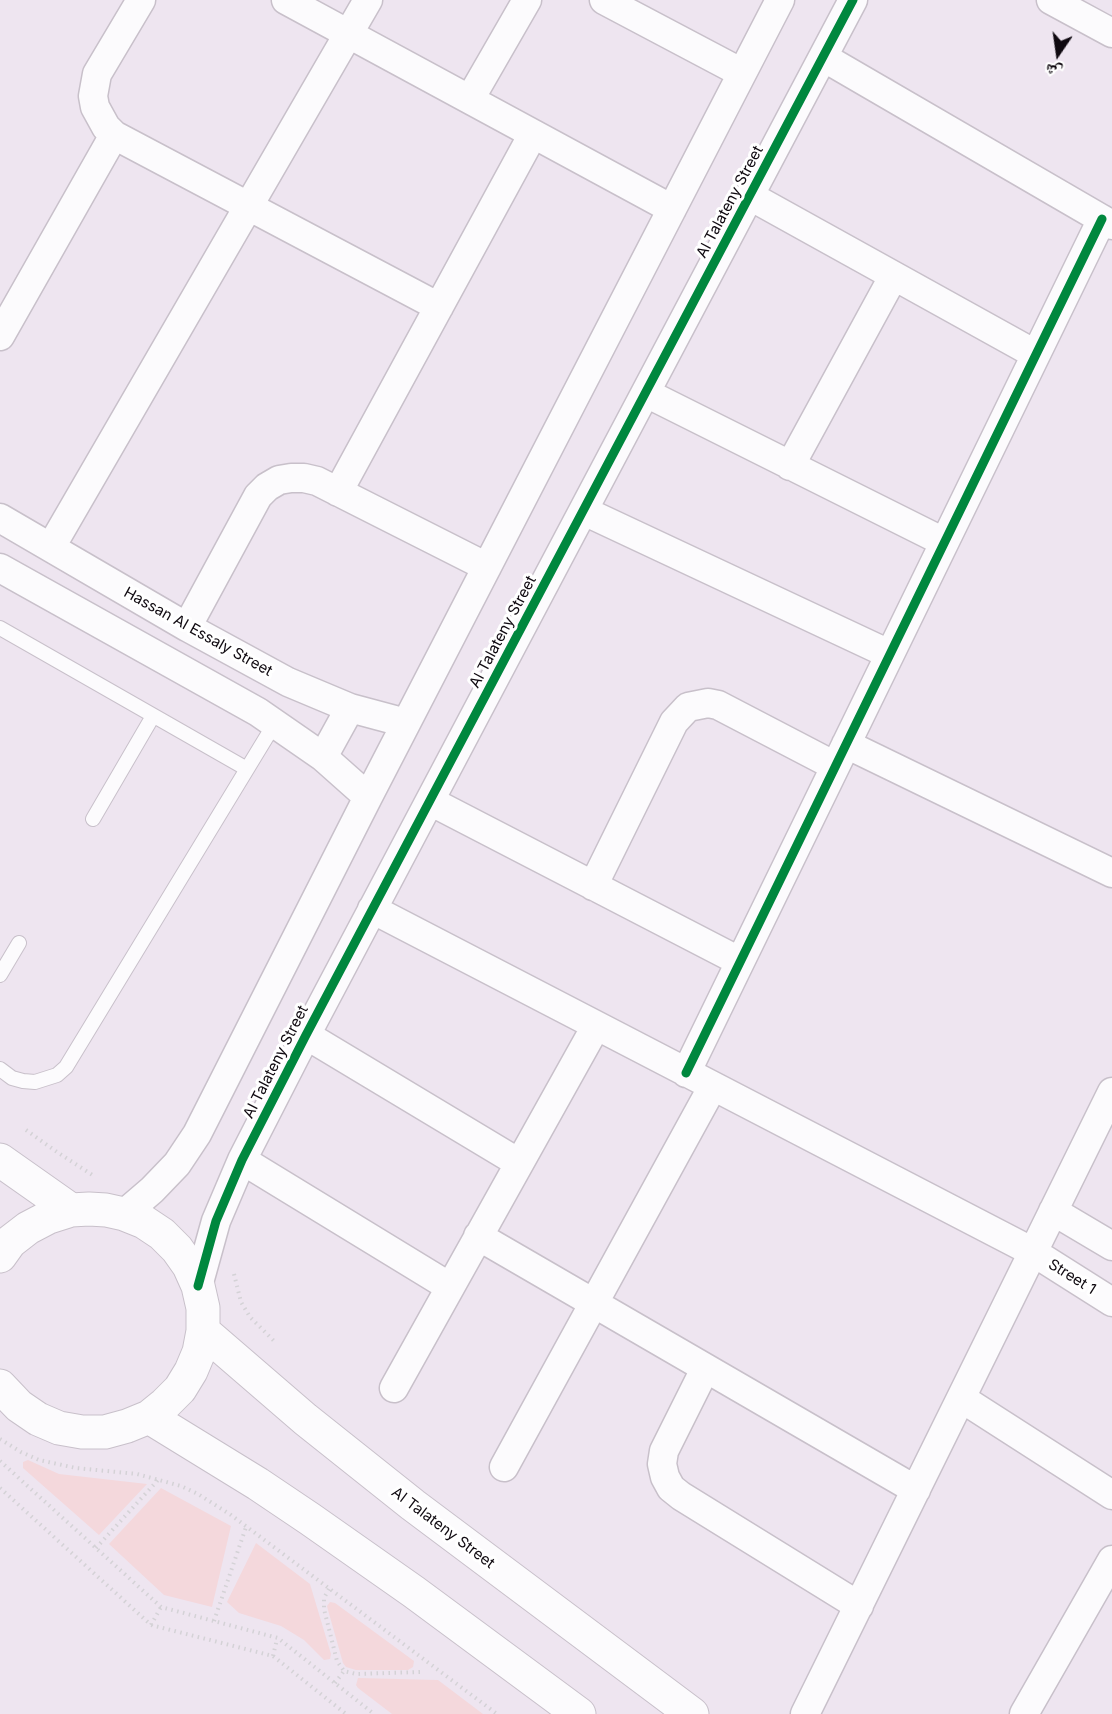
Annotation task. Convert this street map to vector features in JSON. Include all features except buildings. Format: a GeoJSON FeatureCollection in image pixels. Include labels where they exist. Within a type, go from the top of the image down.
{"type":"FeatureCollection","features":[{"type":"Feature","properties":{"kind":"main road"},"geometry":{"type":"LineString","coordinates":[[0,1160],[71,1210]]}},
{"type":"Feature","properties":{"kind":"main road"},"geometry":{"type":"LineString","coordinates":[[0,1256],[10,1242],[28,1228],[49,1217],[71,1210],[132,1207],[144,1222],[162,1234],[177,1249],[189,1266],[198,1286],[203,1308],[203,1331],[199,1352],[180,1389],[148,1417],[127,1426],[105,1432],[82,1432],[59,1428],[38,1419],[19,1406],[0,1386]]}},
{"type":"Feature","properties":{"kind":"main road","name":"Al Talateny Street"},"geometry":{"type":"LineString","coordinates":[[203,1331],[305,1419],[413,1505],[692,1714]]}},
{"type":"Feature","properties":{"kind":"main road"},"geometry":{"type":"LineString","coordinates":[[148,1417],[258,1484],[310,1519],[414,1592],[579,1714]]}},
{"type":"Feature","properties":{"kind":"street"},"geometry":{"type":"LineString","coordinates":[[141,0],[97,74],[94,85],[95,107],[106,127],[114,135],[439,307]]}},
{"type":"Feature","properties":{"kind":"street"},"geometry":{"type":"LineString","coordinates":[[286,0],[672,208]]}},
{"type":"Feature","properties":{"kind":"street"},"geometry":{"type":"LineString","coordinates":[[51,547],[368,0]]}},
{"type":"Feature","properties":{"kind":"street"},"geometry":{"type":"LineString","coordinates":[[470,99],[527,0]]}},
{"type":"Feature","properties":{"kind":"street"},"geometry":{"type":"LineString","coordinates":[[132,1207],[177,1164],[197,1134],[406,723],[780,0]]}},
{"type":"Feature","properties":{"kind":"street","name":"Al Talateny Street"},"geometry":{"type":"LineString","coordinates":[[198,1286],[228,1190],[242,1160],[372,909],[853,0]]}},
{"type":"Feature","properties":{"kind":"street"},"geometry":{"type":"LineString","coordinates":[[1051,0],[1112,33]]}},
{"type":"Feature","properties":{"kind":"street"},"geometry":{"type":"LineString","coordinates":[[614,2],[742,73]]}},
{"type":"Feature","properties":{"kind":"street"},"geometry":{"type":"LineString","coordinates":[[686,1073],[1035,354],[1107,222],[823,57]]}},
{"type":"Feature","properties":{"kind":"street"},"geometry":{"type":"LineString","coordinates":[[338,492],[533,134]]}},
{"type":"Feature","properties":{"kind":"street"},"geometry":{"type":"LineString","coordinates":[[0,336],[11,293],[114,135]]}},
{"type":"Feature","properties":{"kind":"street"},"geometry":{"type":"LineString","coordinates":[[750,196],[1035,354]]}},
{"type":"Feature","properties":{"kind":"street"},"geometry":{"type":"LineString","coordinates":[[790,466],[893,277]]}},
{"type":"Feature","properties":{"kind":"street"},"geometry":{"type":"LineString","coordinates":[[646,393],[944,542]]}},
{"type":"Feature","properties":{"kind":"street"},"geometry":{"type":"LineString","coordinates":[[187,627],[252,507],[267,487],[285,479],[304,478],[317,481],[487,567]]}},
{"type":"Feature","properties":{"kind":"street"},"geometry":{"type":"LineString","coordinates":[[584,511],[889,654]]}},
{"type":"Feature","properties":{"kind":"street","name":"Hassan Al Essaly Street"},"geometry":{"type":"LineString","coordinates":[[0,518],[187,627],[288,682],[350,708],[406,723]]}},
{"type":"Feature","properties":{"kind":"street"},"geometry":{"type":"LineString","coordinates":[[0,567],[275,723],[323,757],[368,797]]}},
{"type":"Feature","properties":{"kind":"street"},"geometry":{"type":"LineString","coordinates":[[594,886],[674,722],[688,707],[708,702],[840,755],[1112,873]]}},
{"type":"Feature","properties":{"kind":"street"},"geometry":{"type":"LineString","coordinates":[[323,757],[350,708]]}},
{"type":"Feature","properties":{"kind":"street"},"geometry":{"type":"LineString","coordinates":[[430,801],[739,961]]}},
{"type":"Feature","properties":{"kind":"street","name":"Street 1"},"geometry":{"type":"LineString","coordinates":[[372,909],[1033,1252],[1112,1302]]}},
{"type":"Feature","properties":{"kind":"street"},"geometry":{"type":"LineString","coordinates":[[394,1388],[596,1026]]}},
{"type":"Feature","properties":{"kind":"street"},"geometry":{"type":"LineString","coordinates":[[306,1035],[519,1162]]}},
{"type":"Feature","properties":{"kind":"street"},"geometry":{"type":"LineString","coordinates":[[504,1467],[712,1086]]}},
{"type":"Feature","properties":{"kind":"street"},"geometry":{"type":"LineString","coordinates":[[805,1714],[1112,1092]]}},
{"type":"Feature","properties":{"kind":"street"},"geometry":{"type":"LineString","coordinates":[[242,1160],[450,1287]]}},
{"type":"Feature","properties":{"kind":"street"},"geometry":{"type":"LineString","coordinates":[[1053,1211],[1112,1246]]}},
{"type":"Feature","properties":{"kind":"street"},"geometry":{"type":"LineString","coordinates":[[478,1236],[916,1490]]}},
{"type":"Feature","properties":{"kind":"street"},"geometry":{"type":"LineString","coordinates":[[705,1369],[664,1451],[662,1464],[671,1488],[859,1606]]}},
{"type":"Feature","properties":{"kind":"street"},"geometry":{"type":"LineString","coordinates":[[961,1398],[1112,1495]]}},
{"type":"Feature","properties":{"kind":"street"},"geometry":{"type":"LineString","coordinates":[[1024,1714],[1112,1560]]}},
{"type":"Feature","properties":{"kind":"lane"},"geometry":{"type":"LineString","coordinates":[[0,628],[247,769]]}},
{"type":"Feature","properties":{"kind":"lane"},"geometry":{"type":"LineString","coordinates":[[93,819],[153,716]]}},
{"type":"Feature","properties":{"kind":"lane"},"geometry":{"type":"LineString","coordinates":[[0,1069],[12,1078],[35,1082],[57,1075],[66,1067],[275,723]]}},
{"type":"Feature","properties":{"kind":"lane"},"geometry":{"type":"LineString","coordinates":[[0,975],[19,943]]}},
{"type":"Feature","properties":{"kind":"path"},"geometry":{"type":"LineString","coordinates":[[26,1130],[132,1207]]}},
{"type":"Feature","properties":{"kind":"path"},"geometry":{"type":"LineString","coordinates":[[211,1239],[232,1252],[236,1286],[241,1302],[250,1317],[274,1341]]}},
{"type":"Feature","properties":{"kind":"path"},"geometry":{"type":"LineString","coordinates":[[0,1439],[21,1452],[57,1465],[116,1471],[159,1479],[181,1486],[215,1504],[497,1714]]}},
{"type":"Feature","properties":{"kind":"path"},"geometry":{"type":"LineString","coordinates":[[0,1461],[160,1607],[278,1638],[374,1714]]}},
{"type":"Feature","properties":{"kind":"path"},"geometry":{"type":"LineString","coordinates":[[96,1548],[159,1479]]}},
{"type":"Feature","properties":{"kind":"path"},"geometry":{"type":"LineString","coordinates":[[181,1486],[184,1481]]}},
{"type":"Feature","properties":{"kind":"path"},"geometry":{"type":"LineString","coordinates":[[0,1488],[151,1625],[273,1656],[346,1714]]}},
{"type":"Feature","properties":{"kind":"path"},"geometry":{"type":"LineString","coordinates":[[214,1621],[246,1527]]}},
{"type":"Feature","properties":{"kind":"path"},"geometry":{"type":"LineString","coordinates":[[329,1589],[324,1598],[324,1609],[337,1661],[344,1671],[356,1674],[420,1672]]}},
{"type":"Feature","properties":{"kind":"path"},"geometry":{"type":"LineString","coordinates":[[151,1625],[160,1607]]}},
{"type":"Feature","properties":{"kind":"path"},"geometry":{"type":"LineString","coordinates":[[273,1656],[278,1638]]}},
{"type":"Feature","properties":{"kind":"path"},"geometry":{"type":"LineString","coordinates":[[335,1683],[344,1671]]}},
{"type":"Feature","properties":{"kind":"shaded area"},"geometry":{"type":"Polygon","coordinates":[[[28,1460],[59,1474],[147,1484],[99,1535],[23,1468],[23,1462],[28,1460]]]}},
{"type":"Feature","properties":{"kind":"shaded area"},"geometry":{"type":"Polygon","coordinates":[[[161,1488],[231,1526],[212,1607],[164,1595],[109,1544],[161,1488]]]}},
{"type":"Feature","properties":{"kind":"shaded area"},"geometry":{"type":"Polygon","coordinates":[[[256,1543],[310,1584],[331,1654],[330,1659],[324,1660],[304,1640],[281,1626],[239,1613],[227,1602],[256,1543]]]}},
{"type":"Feature","properties":{"kind":"shaded area"},"geometry":{"type":"Polygon","coordinates":[[[330,1602],[335,1603],[414,1661],[413,1667],[408,1670],[356,1670],[346,1667],[327,1606],[330,1602]]]}},
{"type":"Feature","properties":{"kind":"shaded area"},"geometry":{"type":"Polygon","coordinates":[[[358,1678],[438,1680],[483,1714],[392,1714],[358,1688],[356,1685],[358,1678]]]}},
{"type":"Feature","properties":{"kind":"cycle path"},"geometry":{"type":"LineString","coordinates":[[198,1286],[216,1221],[242,1160],[853,0]]}},
{"type":"Feature","properties":{"kind":"cycle path"},"geometry":{"type":"LineString","coordinates":[[686,1073],[1102,219]]}}]}
